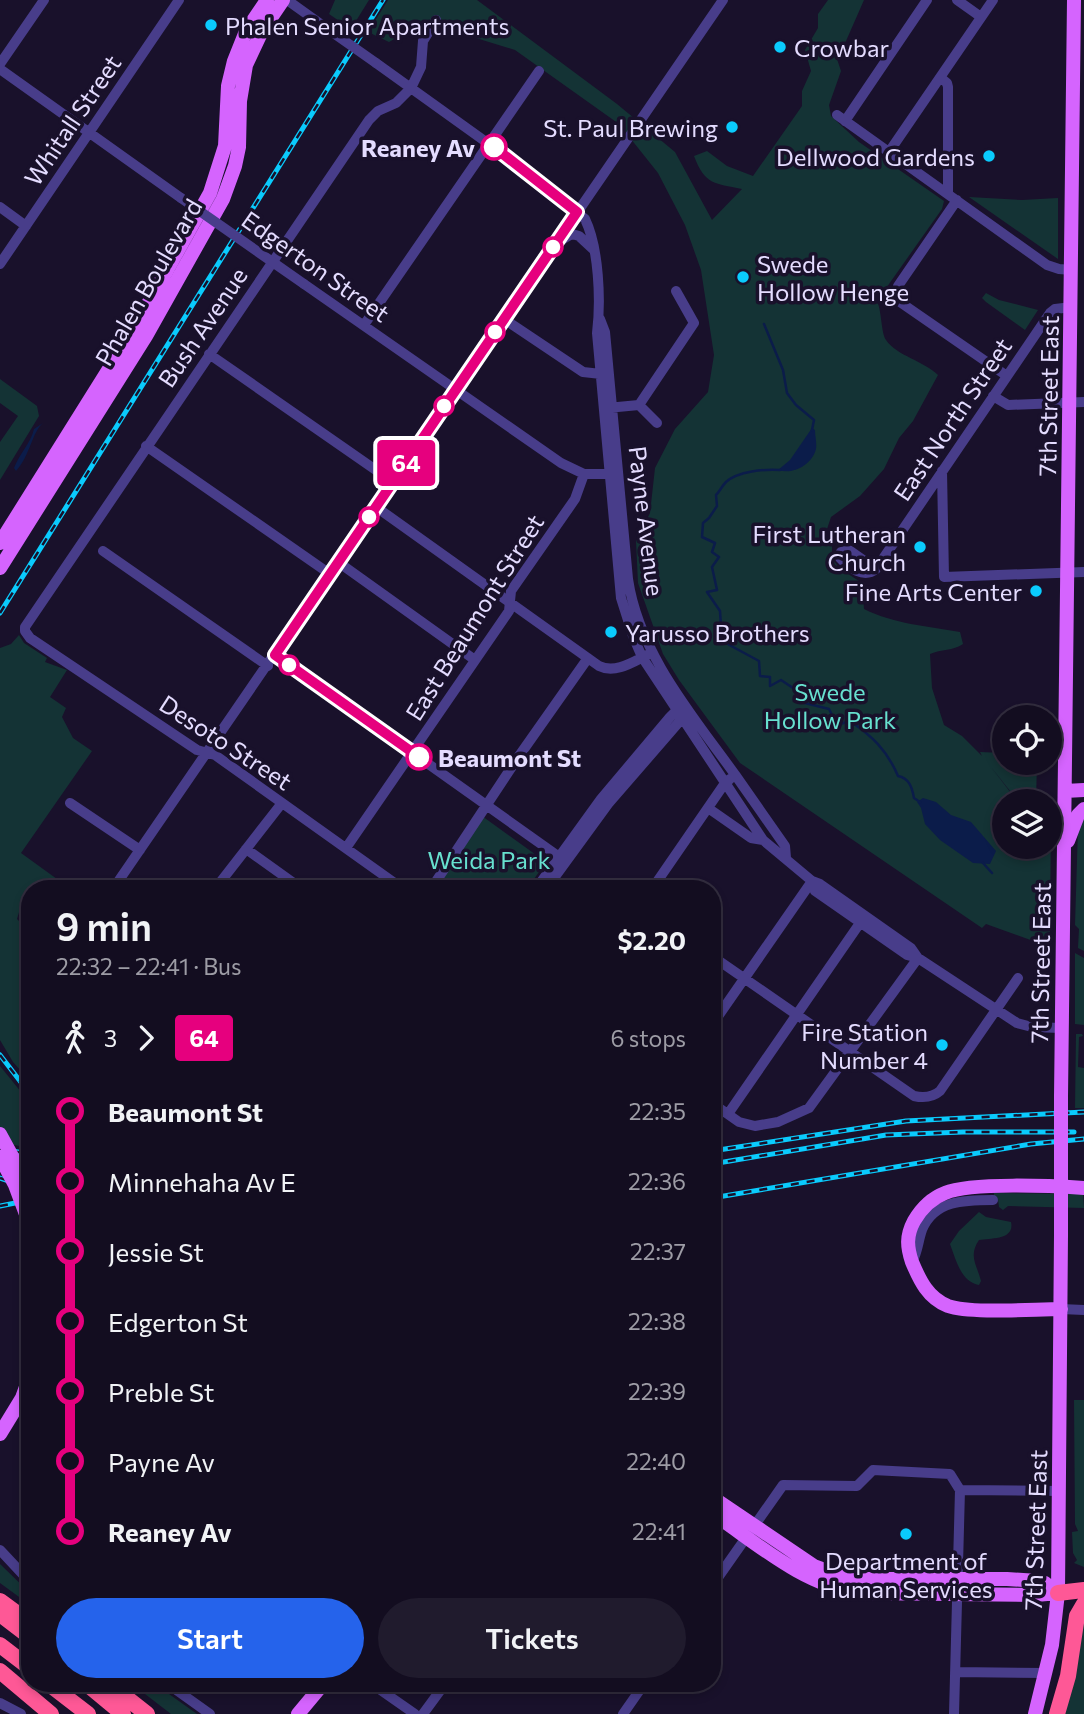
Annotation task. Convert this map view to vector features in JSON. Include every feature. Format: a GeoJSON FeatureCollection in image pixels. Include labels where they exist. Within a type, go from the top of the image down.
{"type":"FeatureCollection","features":[{"type":"Feature","properties":{"kind":"highway"},"geometry":{"type":"LineString","coordinates":[[1058,1593],[1084,1590]]}},
{"type":"Feature","properties":{"kind":"highway"},"geometry":{"type":"LineString","coordinates":[[0,1601],[21,1616]]}},
{"type":"Feature","properties":{"kind":"highway"},"geometry":{"type":"LineString","coordinates":[[1057,1714],[1068,1676],[1077,1616],[1084,1604]]}},
{"type":"Feature","properties":{"kind":"highway"},"geometry":{"type":"LineString","coordinates":[[0,1614],[21,1630]]}},
{"type":"Feature","properties":{"kind":"highway"},"geometry":{"type":"LineString","coordinates":[[0,1645],[21,1661]]}},
{"type":"Feature","properties":{"kind":"highway"},"geometry":{"type":"LineString","coordinates":[[0,1671],[21,1689]]}},
{"type":"Feature","properties":{"kind":"highway"},"geometry":{"type":"LineString","coordinates":[[25,1692],[51,1714]]}},
{"type":"Feature","properties":{"kind":"highway"},"geometry":{"type":"LineString","coordinates":[[59,1692],[88,1714]]}},
{"type":"Feature","properties":{"kind":"highway"},"geometry":{"type":"LineString","coordinates":[[97,1692],[123,1714]]}},
{"type":"Feature","properties":{"kind":"highway"},"geometry":{"type":"LineString","coordinates":[[119,1692],[147,1714]]}},
{"type":"Feature","properties":{"kind":"main road","name":"Phalen Boulevard"},"geometry":{"type":"LineString","coordinates":[[0,543],[134,328],[210,193],[225,146],[228,86],[234,61],[246,31],[267,0]]}},
{"type":"Feature","properties":{"kind":"main road","name":"Phalen Boulevard"},"geometry":{"type":"LineString","coordinates":[[0,568],[146,335],[223,199],[239,147],[240,101],[246,65],[262,31],[285,0]]}},
{"type":"Feature","properties":{"kind":"main road","name":"7th Street East"},"geometry":{"type":"LineString","coordinates":[[1035,1714],[1046,1674],[1058,1593],[1064,797],[1068,572],[1077,403],[1072,307],[1072,270],[1078,206],[1079,105],[1074,0]]}},
{"type":"Feature","properties":{"kind":"main road"},"geometry":{"type":"LineString","coordinates":[[1064,797],[1084,790]]}},
{"type":"Feature","properties":{"kind":"main road"},"geometry":{"type":"LineString","coordinates":[[1064,797],[1084,803]]}},
{"type":"Feature","properties":{"kind":"main road"},"geometry":{"type":"LineString","coordinates":[[1063,860],[1076,819],[1084,809]]}},
{"type":"Feature","properties":{"kind":"main road"},"geometry":{"type":"LineString","coordinates":[[0,1134],[21,1172]]}},
{"type":"Feature","properties":{"kind":"main road"},"geometry":{"type":"LineString","coordinates":[[0,1157],[21,1201]]}},
{"type":"Feature","properties":{"kind":"main road"},"geometry":{"type":"LineString","coordinates":[[1061,1309],[952,1307],[940,1302],[930,1294],[916,1274],[907,1251],[910,1230],[920,1212],[942,1194],[966,1188],[1084,1188]]}},
{"type":"Feature","properties":{"kind":"main road"},"geometry":{"type":"LineString","coordinates":[[0,1434],[21,1400]]}},
{"type":"Feature","properties":{"kind":"main road"},"geometry":{"type":"LineString","coordinates":[[721,1505],[750,1531]]}},
{"type":"Feature","properties":{"kind":"main road"},"geometry":{"type":"LineString","coordinates":[[721,1517],[836,1574],[860,1579],[956,1586],[1038,1581],[1058,1593]]}},
{"type":"Feature","properties":{"kind":"main road"},"geometry":{"type":"LineString","coordinates":[[298,1714],[317,1692]]}},
{"type":"Feature","properties":{"kind":"main road"},"geometry":{"type":"LineString","coordinates":[[311,1714],[324,1692]]}},
{"type":"Feature","properties":{"kind":"street"},"geometry":{"type":"LineString","coordinates":[[0,67],[44,0]]}},
{"type":"Feature","properties":{"kind":"street","name":"Whitall Street"},"geometry":{"type":"LineString","coordinates":[[0,264],[179,0]]}},
{"type":"Feature","properties":{"kind":"street","name":"Payne Avenue"},"geometry":{"type":"LineString","coordinates":[[285,0],[489,143],[585,219],[593,249],[599,316],[597,333],[608,408]]}},
{"type":"Feature","properties":{"kind":"street"},"geometry":{"type":"LineString","coordinates":[[119,880],[723,0]]}},
{"type":"Feature","properties":{"kind":"street"},"geometry":{"type":"LineString","coordinates":[[927,0],[841,118],[1047,265],[1072,270]]}},
{"type":"Feature","properties":{"kind":"street"},"geometry":{"type":"LineString","coordinates":[[957,0],[981,17]]}},
{"type":"Feature","properties":{"kind":"street"},"geometry":{"type":"LineString","coordinates":[[889,152],[993,0]]}},
{"type":"Feature","properties":{"kind":"street"},"geometry":{"type":"LineString","coordinates":[[411,88],[421,67],[423,41],[436,20]]}},
{"type":"Feature","properties":{"kind":"street","name":"Edgerton Street"},"geometry":{"type":"LineString","coordinates":[[0,67],[181,198],[561,463],[584,474],[613,474]]}},
{"type":"Feature","properties":{"kind":"street"},"geometry":{"type":"LineString","coordinates":[[364,325],[539,71]]}},
{"type":"Feature","properties":{"kind":"street"},"geometry":{"type":"LineString","coordinates":[[941,78],[948,87],[952,196],[898,286],[897,300],[1007,376]]}},
{"type":"Feature","properties":{"kind":"street","name":"Bush Avenue"},"geometry":{"type":"LineString","coordinates":[[25,631],[27,622],[369,120],[378,111],[396,103],[411,88]]}},
{"type":"Feature","properties":{"kind":"street"},"geometry":{"type":"LineString","coordinates":[[0,207],[26,226]]}},
{"type":"Feature","properties":{"kind":"street"},"geometry":{"type":"LineString","coordinates":[[554,247],[572,234],[579,236],[593,249]]}},
{"type":"Feature","properties":{"kind":"street"},"geometry":{"type":"LineString","coordinates":[[639,405],[694,323],[676,290]]}},
{"type":"Feature","properties":{"kind":"street","name":"East North Street"},"geometry":{"type":"LineString","coordinates":[[876,569],[1050,313],[1055,309],[1072,307]]}},
{"type":"Feature","properties":{"kind":"street","name":"Payne Avenue"},"geometry":{"type":"LineString","coordinates":[[599,316],[605,332],[613,474],[630,587],[648,655],[762,840],[811,881],[820,884],[911,948],[918,958]]}},
{"type":"Feature","properties":{"kind":"street"},"geometry":{"type":"LineString","coordinates":[[504,319],[583,372],[601,374]]}},
{"type":"Feature","properties":{"kind":"street"},"geometry":{"type":"LineString","coordinates":[[209,354],[393,482]]}},
{"type":"Feature","properties":{"kind":"street"},"geometry":{"type":"LineString","coordinates":[[993,396],[1008,405],[1077,403]]}},
{"type":"Feature","properties":{"kind":"street"},"geometry":{"type":"LineString","coordinates":[[608,408],[639,405]]}},
{"type":"Feature","properties":{"kind":"street"},"geometry":{"type":"LineString","coordinates":[[639,405],[657,423]]}},
{"type":"Feature","properties":{"kind":"street"},"geometry":{"type":"LineString","coordinates":[[146,446],[330,574]]}},
{"type":"Feature","properties":{"kind":"street"},"geometry":{"type":"LineString","coordinates":[[942,471],[944,577],[1084,572]]}},
{"type":"Feature","properties":{"kind":"street","name":"East Beaumont Street"},"geometry":{"type":"LineString","coordinates":[[346,848],[509,611],[511,591],[575,499],[584,474]]}},
{"type":"Feature","properties":{"kind":"street"},"geometry":{"type":"LineString","coordinates":[[376,507],[606,669],[648,655]]}},
{"type":"Feature","properties":{"kind":"street"},"geometry":{"type":"LineString","coordinates":[[103,551],[268,666]]}},
{"type":"Feature","properties":{"kind":"street"},"geometry":{"type":"LineString","coordinates":[[338,562],[475,660]]}},
{"type":"Feature","properties":{"kind":"street","name":"Desoto Street"},"geometry":{"type":"LineString","coordinates":[[25,631],[30,638],[174,735],[197,750],[215,755],[391,880]]}},
{"type":"Feature","properties":{"kind":"street"},"geometry":{"type":"LineString","coordinates":[[275,655],[562,859]]}},
{"type":"Feature","properties":{"kind":"street"},"geometry":{"type":"LineString","coordinates":[[436,880],[588,658]]}},
{"type":"Feature","properties":{"kind":"street"},"geometry":{"type":"LineString","coordinates":[[544,880],[682,711]]}},
{"type":"Feature","properties":{"kind":"street","name":"Payne Avenue"},"geometry":{"type":"LineString","coordinates":[[682,711],[735,775],[785,846],[786,858]]}},
{"type":"Feature","properties":{"kind":"street"},"geometry":{"type":"LineString","coordinates":[[658,880],[725,783],[735,775]]}},
{"type":"Feature","properties":{"kind":"street"},"geometry":{"type":"LineString","coordinates":[[70,803],[140,850]]}},
{"type":"Feature","properties":{"kind":"street"},"geometry":{"type":"LineString","coordinates":[[222,880],[282,803]]}},
{"type":"Feature","properties":{"kind":"street","name":"Payne Avenue"},"geometry":{"type":"LineString","coordinates":[[708,808],[751,838],[762,840]]}},
{"type":"Feature","properties":{"kind":"street"},"geometry":{"type":"LineString","coordinates":[[246,849],[289,880]]}},
{"type":"Feature","properties":{"kind":"street"},"geometry":{"type":"LineString","coordinates":[[551,880],[562,859]]}},
{"type":"Feature","properties":{"kind":"street"},"geometry":{"type":"LineString","coordinates":[[721,1012],[811,881]]}},
{"type":"Feature","properties":{"kind":"street","name":"Payne Avenue"},"geometry":{"type":"LineString","coordinates":[[811,881],[815,891],[860,923],[1022,1025],[1061,1028]]}},
{"type":"Feature","properties":{"kind":"street"},"geometry":{"type":"LineString","coordinates":[[728,1114],[860,923]]}},
{"type":"Feature","properties":{"kind":"street"},"geometry":{"type":"LineString","coordinates":[[721,1109],[747,1125],[768,1125],[809,1108],[918,958]]}},
{"type":"Feature","properties":{"kind":"street"},"geometry":{"type":"LineString","coordinates":[[721,962],[914,1096],[936,1094],[1018,978]]}},
{"type":"Feature","properties":{"kind":"street"},"geometry":{"type":"LineString","coordinates":[[912,1262],[925,1224],[937,1210],[955,1202],[993,1200]]}},
{"type":"Feature","properties":{"kind":"street"},"geometry":{"type":"LineString","coordinates":[[1061,1309],[1084,1310]]}},
{"type":"Feature","properties":{"kind":"street"},"geometry":{"type":"LineString","coordinates":[[721,1573],[783,1485],[857,1486],[873,1470],[950,1474],[960,1490],[954,1714]]}},
{"type":"Feature","properties":{"kind":"street"},"geometry":{"type":"LineString","coordinates":[[960,1490],[1060,1491]]}},
{"type":"Feature","properties":{"kind":"street"},"geometry":{"type":"LineString","coordinates":[[0,1550],[21,1572]]}},
{"type":"Feature","properties":{"kind":"street"},"geometry":{"type":"LineString","coordinates":[[955,1672],[1046,1674]]}},
{"type":"Feature","properties":{"kind":"street"},"geometry":{"type":"LineString","coordinates":[[179,1692],[210,1714]]}},
{"type":"Feature","properties":{"kind":"street"},"geometry":{"type":"LineString","coordinates":[[383,1692],[415,1714]]}},
{"type":"Feature","properties":{"kind":"street"},"geometry":{"type":"LineString","coordinates":[[423,1714],[439,1692]]}},
{"type":"Feature","properties":{"kind":"street"},"geometry":{"type":"LineString","coordinates":[[622,1714],[638,1692]]}},
{"type":"Feature","properties":{"kind":"street"},"geometry":{"type":"LineString","coordinates":[[0,1703],[21,1714]]}},
{"type":"Feature","properties":{"kind":"green space"},"geometry":{"type":"Polygon","coordinates":[[[335,0],[369,0],[351,29],[329,14],[335,0]]]}},
{"type":"Feature","properties":{"kind":"green space","name":"Swede Hollow Park"},"geometry":{"type":"Polygon","coordinates":[[[388,0],[477,0],[617,104],[675,152],[712,220],[742,189],[707,178],[694,156],[707,151],[727,166],[753,176],[802,106],[802,91],[811,71],[805,50],[818,28],[818,14],[828,0],[864,0],[846,41],[836,56],[841,71],[829,105],[831,116],[859,142],[944,201],[942,209],[877,301],[886,340],[891,346],[938,375],[913,421],[899,438],[884,469],[860,496],[831,517],[827,529],[832,545],[832,558],[839,568],[862,583],[864,609],[899,621],[960,632],[963,644],[930,654],[932,688],[944,725],[962,736],[982,756],[980,752],[992,752],[992,775],[997,775],[1008,789],[992,789],[992,859],[1051,859],[1050,947],[986,924],[982,928],[740,763],[663,654],[638,583],[636,541],[650,513],[655,468],[675,429],[708,392],[714,355],[701,270],[685,225],[658,173],[619,124],[515,50],[424,22],[389,42],[368,32],[388,0]]]}},
{"type":"Feature","properties":{"kind":"green space"},"geometry":{"type":"Polygon","coordinates":[[[969,197],[1022,200],[1058,198],[1058,259],[969,197]]]}},
{"type":"Feature","properties":{"kind":"green space"},"geometry":{"type":"Polygon","coordinates":[[[986,293],[999,300],[1038,310],[1025,330],[986,302],[982,298],[986,293]]]}},
{"type":"Feature","properties":{"kind":"green space"},"geometry":{"type":"Polygon","coordinates":[[[0,379],[37,406],[39,416],[0,480],[0,442],[18,416],[0,403],[0,379]]]}},
{"type":"Feature","properties":{"kind":"green space"},"geometry":{"type":"Polygon","coordinates":[[[19,635],[24,643],[47,658],[45,662],[67,670],[50,697],[66,708],[62,717],[73,738],[92,751],[21,853],[58,880],[21,880],[21,908],[17,919],[21,923],[21,1071],[0,1040],[0,648],[11,644],[19,635]]]}},
{"type":"Feature","properties":{"kind":"green space","name":"Swede Hollow Park"},"geometry":{"type":"Polygon","coordinates":[[[997,775],[1037,775],[1036,789],[1008,789],[997,775]]]}},
{"type":"Feature","properties":{"kind":"green space"},"geometry":{"type":"Polygon","coordinates":[[[1084,813],[1084,951],[1078,948],[1079,929],[1075,925],[1078,828],[1084,813]]]}},
{"type":"Feature","properties":{"kind":"green space","name":"Weida Park"},"geometry":{"type":"Polygon","coordinates":[[[482,816],[546,862],[533,880],[440,880],[482,816]]]}},
{"type":"Feature","properties":{"kind":"green space"},"geometry":{"type":"Polygon","coordinates":[[[1075,953],[1084,958],[1084,1025],[1075,1024],[1075,953]]]}},
{"type":"Feature","properties":{"kind":"green space"},"geometry":{"type":"Polygon","coordinates":[[[1076,1034],[1083,1036],[1079,1037],[1078,1067],[1084,1068],[1084,1108],[1075,1108],[1076,1034]]]}},
{"type":"Feature","properties":{"kind":"green space"},"geometry":{"type":"Polygon","coordinates":[[[0,1066],[21,1092],[21,1146],[9,1144],[0,1129],[0,1066]]]}},
{"type":"Feature","properties":{"kind":"green space"},"geometry":{"type":"Polygon","coordinates":[[[994,1193],[1083,1194],[1084,1208],[1008,1206],[1003,1210],[999,1207],[994,1193]]]}},
{"type":"Feature","properties":{"kind":"green space"},"geometry":{"type":"Polygon","coordinates":[[[979,1212],[986,1217],[1011,1222],[1011,1228],[1006,1235],[979,1240],[974,1256],[981,1281],[979,1285],[963,1275],[950,1244],[979,1212]]]}},
{"type":"Feature","properties":{"kind":"green space"},"geometry":{"type":"Polygon","coordinates":[[[1074,1400],[1084,1400],[1084,1567],[1074,1563],[1077,1560],[1073,1553],[1072,1532],[1078,1531],[1075,1524],[1074,1400]]]}},
{"type":"Feature","properties":{"kind":"green space"},"geometry":{"type":"Polygon","coordinates":[[[0,1564],[21,1584],[21,1598],[0,1583],[0,1564]]]}},
{"type":"Feature","properties":{"kind":"green space"},"geometry":{"type":"Polygon","coordinates":[[[1084,1612],[1084,1714],[1062,1714],[1084,1612]]]}},
{"type":"Feature","properties":{"kind":"green space"},"geometry":{"type":"Polygon","coordinates":[[[142,1692],[166,1692],[197,1714],[171,1714],[142,1692]]]}},
{"type":"Feature","properties":{"kind":"water"},"geometry":{"type":"Polygon","coordinates":[[[43,423],[16,471],[16,463],[34,429],[43,423]]]}},
{"type":"Feature","properties":{"kind":"water"},"geometry":{"type":"Polygon","coordinates":[[[812,428],[815,430],[816,447],[810,460],[796,470],[778,470],[790,460],[812,428]]]}},
{"type":"Feature","properties":{"kind":"water"},"geometry":{"type":"Polygon","coordinates":[[[923,798],[936,802],[951,815],[971,822],[992,846],[990,864],[973,863],[940,840],[925,824],[917,802],[923,798]]]}},
{"type":"Feature","properties":{"kind":"waterway"},"geometry":{"type":"LineString","coordinates":[[764,324],[783,370],[787,393],[796,405],[814,420],[812,430]]}},
{"type":"Feature","properties":{"kind":"waterway"},"geometry":{"type":"LineString","coordinates":[[780,470],[752,472],[731,478],[716,495],[717,506],[703,523],[702,537],[715,543],[712,552],[719,557],[712,567],[717,590],[707,592],[720,611],[722,641],[759,661],[760,676],[770,677],[770,686],[781,680],[796,690],[801,702],[829,709],[837,725],[850,721],[865,732],[884,751],[898,776],[907,781],[914,798],[920,802]]}},
{"type":"Feature","properties":{"kind":"waterway"},"geometry":{"type":"LineString","coordinates":[[983,863],[992,873]]}},
{"type":"Feature","properties":{"kind":"railway"},"geometry":{"type":"LineString","coordinates":[[0,613],[383,0]]}},
{"type":"Feature","properties":{"kind":"railway"},"geometry":{"type":"LineString","coordinates":[[0,1055],[21,1082]]}},
{"type":"Feature","properties":{"kind":"railway"},"geometry":{"type":"LineString","coordinates":[[721,1150],[906,1121],[1084,1112]]}},
{"type":"Feature","properties":{"kind":"railway"},"geometry":{"type":"LineString","coordinates":[[721,1162],[886,1135],[1074,1132]]}},
{"type":"Feature","properties":{"kind":"railway"},"geometry":{"type":"LineString","coordinates":[[721,1196],[1031,1144],[1084,1139]]}},
{"type":"Feature","properties":{"kind":"railway"},"geometry":{"type":"LineString","coordinates":[[0,1149],[21,1152]]}},
{"type":"Feature","properties":{"kind":"railway"},"geometry":{"type":"LineString","coordinates":[[0,1178],[21,1185]]}},
{"type":"Feature","properties":{"kind":"railway"},"geometry":{"type":"LineString","coordinates":[[0,1206],[21,1202]]}},
{"type":"Feature","properties":{"kind":"bus line","name":"64"},"geometry":{"type":"LineString","coordinates":[[419,757],[275,655],[577,212],[494,147]]}},
{"type":"Feature","properties":{"kind":"place","name":"Phalen Senior Apartments"},"geometry":{"type":"Point","coordinates":[211,25]}},
{"type":"Feature","properties":{"kind":"place","name":"Crowbar"},"geometry":{"type":"Point","coordinates":[780,47]}},
{"type":"Feature","properties":{"kind":"place","name":"St. Paul Brewing"},"geometry":{"type":"Point","coordinates":[732,127]}},
{"type":"Feature","properties":{"kind":"place","name":"Reaney Av"},"geometry":{"type":"Point","coordinates":[494,147]}},
{"type":"Feature","properties":{"kind":"place","name":"Dellwood Gardens"},"geometry":{"type":"Point","coordinates":[989,156]}},
{"type":"Feature","properties":{"kind":"place","name":"Swede Hollow Henge"},"geometry":{"type":"Point","coordinates":[743,277]}},
{"type":"Feature","properties":{"kind":"place","name":"First Lutheran Church"},"geometry":{"type":"Point","coordinates":[920,547]}},
{"type":"Feature","properties":{"kind":"place","name":"Fine Arts Center"},"geometry":{"type":"Point","coordinates":[1036,591]}},
{"type":"Feature","properties":{"kind":"place","name":"Yarusso Brothers"},"geometry":{"type":"Point","coordinates":[611,632]}},
{"type":"Feature","properties":{"kind":"place","name":"Beaumont St"},"geometry":{"type":"Point","coordinates":[419,757]}},
{"type":"Feature","properties":{"kind":"place","name":"Fire Station Number 4"},"geometry":{"type":"Point","coordinates":[942,1045]}},
{"type":"Feature","properties":{"kind":"place","name":"Department of Human Services"},"geometry":{"type":"Point","coordinates":[906,1534]}}]}
